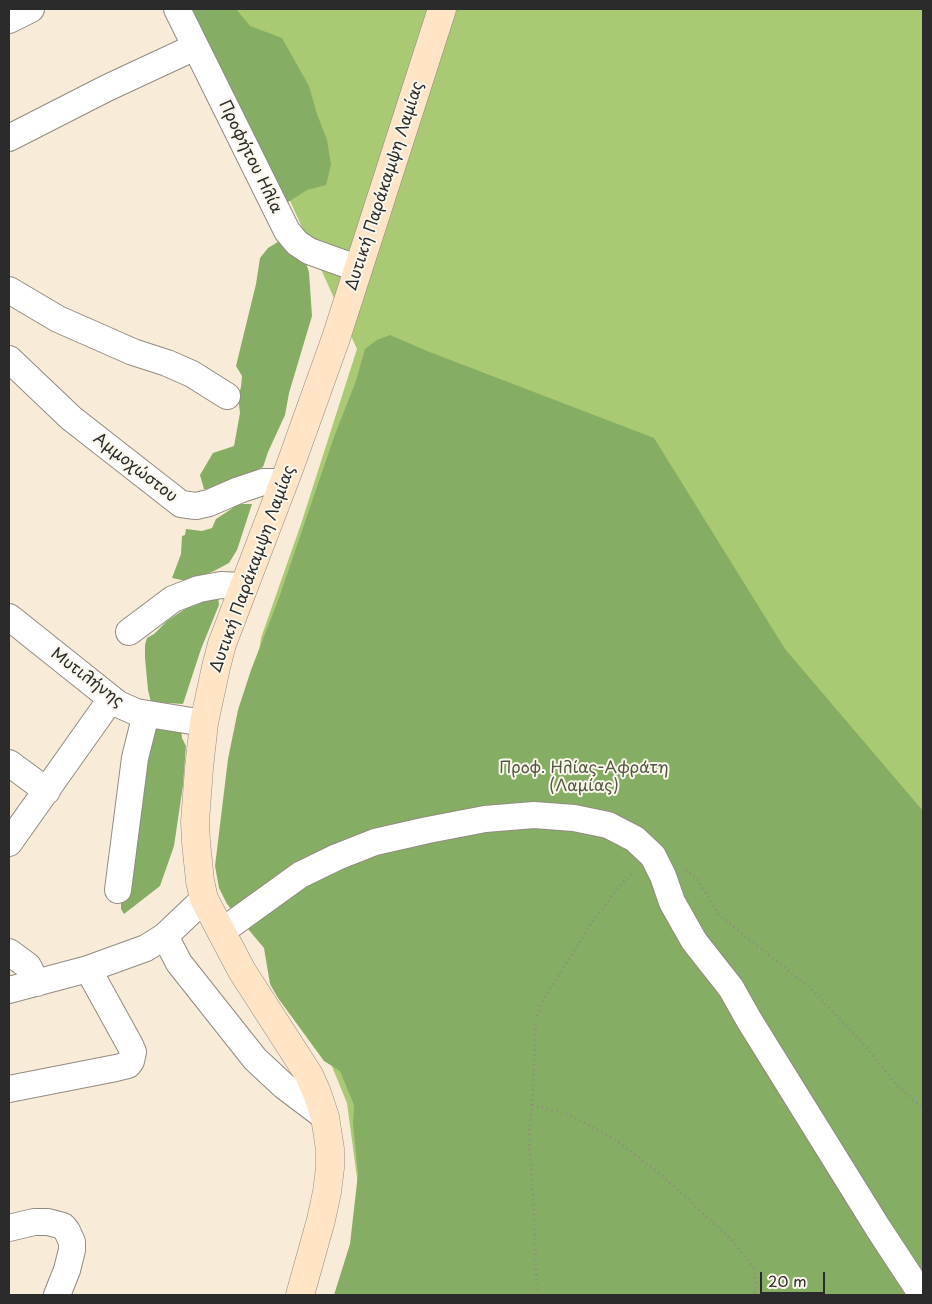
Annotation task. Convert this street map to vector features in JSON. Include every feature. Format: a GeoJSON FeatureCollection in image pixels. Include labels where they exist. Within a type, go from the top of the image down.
{"type":"FeatureCollection","features":[{"type":"Feature","properties":{"kind":"main road","name":"Δυτική Παράκαμψη Λαμίας"},"geometry":{"type":"LineString","coordinates":[[300,1295],[327,1192],[330,1149],[325,1117],[309,1075],[242,971],[204,899],[200,881],[195,822],[204,724],[220,651],[336,338],[442,9]]}},
{"type":"Feature","properties":{"kind":"street"},"geometry":{"type":"LineString","coordinates":[[9,20],[31,9]]}},
{"type":"Feature","properties":{"kind":"street","name":"Προφήτου Ηλία"},"geometry":{"type":"LineString","coordinates":[[177,9],[287,231],[297,243],[309,251],[358,269]]}},
{"type":"Feature","properties":{"kind":"street"},"geometry":{"type":"LineString","coordinates":[[9,138],[107,88],[195,47]]}},
{"type":"Feature","properties":{"kind":"street"},"geometry":{"type":"LineString","coordinates":[[9,290],[58,319],[133,352],[192,374],[227,396]]}},
{"type":"Feature","properties":{"kind":"street","name":"Αμμοχώστου"},"geometry":{"type":"LineString","coordinates":[[9,359],[71,418],[181,504],[196,506],[209,504],[239,490],[263,482],[284,482]]}},
{"type":"Feature","properties":{"kind":"street"},"geometry":{"type":"LineString","coordinates":[[129,632],[173,599],[199,589],[221,585],[244,586]]}},
{"type":"Feature","properties":{"kind":"street","name":"Μυτιλήνης"},"geometry":{"type":"LineString","coordinates":[[9,617],[126,709],[204,724]]}},
{"type":"Feature","properties":{"kind":"street"},"geometry":{"type":"LineString","coordinates":[[9,843],[111,699]]}},
{"type":"Feature","properties":{"kind":"street"},"geometry":{"type":"LineString","coordinates":[[118,890],[136,758],[146,714]]}},
{"type":"Feature","properties":{"kind":"street"},"geometry":{"type":"LineString","coordinates":[[9,763],[47,790]]}},
{"type":"Feature","properties":{"kind":"street"},"geometry":{"type":"LineString","coordinates":[[221,932],[300,875],[337,857],[375,842],[485,819],[534,815],[574,818],[608,825],[635,838],[652,856],[663,876],[672,902],[694,941],[731,988],[878,1228],[922,1295]]}},
{"type":"Feature","properties":{"kind":"street"},"geometry":{"type":"LineString","coordinates":[[9,990],[88,969],[146,948],[165,936],[204,899]]}},
{"type":"Feature","properties":{"kind":"street"},"geometry":{"type":"LineString","coordinates":[[165,936],[179,963],[255,1059],[284,1086],[325,1117]]}},
{"type":"Feature","properties":{"kind":"street"},"geometry":{"type":"LineString","coordinates":[[9,952],[28,966],[37,983]]}},
{"type":"Feature","properties":{"kind":"street"},"geometry":{"type":"LineString","coordinates":[[9,1089],[116,1068],[128,1065],[131,1061],[133,1052],[130,1045],[88,969]]}},
{"type":"Feature","properties":{"kind":"street"},"geometry":{"type":"LineString","coordinates":[[9,1228],[34,1222],[48,1222],[63,1226],[69,1234],[72,1250],[68,1270],[57,1295]]}},
{"type":"Feature","properties":{"kind":"path"},"geometry":{"type":"LineString","coordinates":[[537,1295],[534,1195],[529,1138],[536,1019],[543,1000],[592,922],[620,885],[652,856],[664,856],[674,860],[698,880],[719,916],[810,988],[860,1040],[896,1084],[923,1109]]}},
{"type":"Feature","properties":{"kind":"path"},"geometry":{"type":"LineString","coordinates":[[532,1105],[574,1117],[617,1141],[666,1179],[733,1241],[754,1270],[756,1282],[753,1295]]}},
{"type":"Feature","properties":{"kind":"green space"},"geometry":{"type":"Polygon","coordinates":[[[191,9],[236,9],[250,26],[282,38],[309,86],[327,140],[331,165],[326,185],[307,190],[285,204],[191,9]]]}},
{"type":"Feature","properties":{"kind":"green space","name":"Προφ. Ηλίας-Αφράτη (Λαμίας)"},"geometry":{"type":"Polygon","coordinates":[[[200,9],[923,9],[923,1295],[360,1200],[347,1103],[292,969],[236,815],[261,638],[301,524],[357,349],[240,90],[200,9]]]}},
{"type":"Feature","properties":{"kind":"green space"},"geometry":{"type":"Polygon","coordinates":[[[286,237],[306,263],[309,272],[312,316],[289,393],[285,415],[263,467],[220,491],[204,489],[200,475],[213,453],[234,446],[240,413],[238,397],[242,376],[236,366],[256,284],[260,258],[268,248],[286,237]]]}},
{"type":"Feature","properties":{"kind":"green space","name":"Προφ. Ηλίας-Αφράτη (Λαμίας)"},"geometry":{"type":"Polygon","coordinates":[[[390,335],[654,438],[785,649],[923,811],[923,1295],[334,1295],[350,1244],[358,1174],[353,1123],[354,1105],[340,1071],[324,1061],[278,998],[270,984],[264,948],[227,904],[219,888],[215,866],[228,759],[238,710],[251,670],[279,598],[334,437],[356,381],[365,349],[377,340],[390,335]]]}},
{"type":"Feature","properties":{"kind":"green space"},"geometry":{"type":"Polygon","coordinates":[[[239,504],[252,504],[237,550],[229,563],[187,581],[172,578],[181,554],[182,536],[185,535],[186,529],[202,531],[212,528],[216,519],[239,504]]]}},
{"type":"Feature","properties":{"kind":"green space"},"geometry":{"type":"Polygon","coordinates":[[[218,596],[219,605],[201,649],[183,704],[151,702],[145,658],[147,638],[167,621],[194,603],[218,596]]]}},
{"type":"Feature","properties":{"kind":"green space"},"geometry":{"type":"Polygon","coordinates":[[[151,727],[181,728],[182,738],[186,746],[183,785],[174,846],[160,886],[124,914],[121,904],[151,727]]]}}]}
